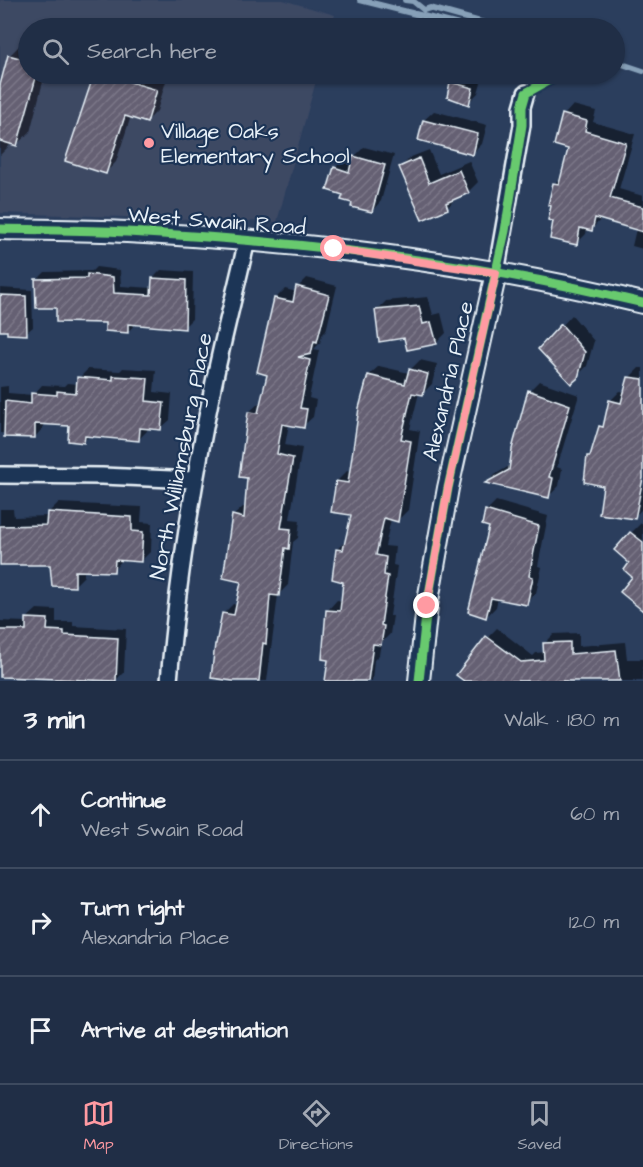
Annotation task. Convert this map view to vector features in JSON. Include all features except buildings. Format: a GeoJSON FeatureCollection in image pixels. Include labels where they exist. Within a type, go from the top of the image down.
{"type":"FeatureCollection","features":[{"type":"Feature","properties":{"kind":"street","name":"Alexandria Place"},"geometry":{"type":"LineString","coordinates":[[419,681],[427,606],[448,488],[496,273],[526,93]]}},
{"type":"Feature","properties":{"kind":"street","name":"West Swain Road"},"geometry":{"type":"LineString","coordinates":[[0,229],[126,232],[247,240],[334,249],[496,273],[643,303]]}},
{"type":"Feature","properties":{"kind":"street","name":"North Williamsburg Place"},"geometry":{"type":"LineString","coordinates":[[169,681],[179,580],[195,480],[213,386],[247,240]]}},
{"type":"Feature","properties":{"kind":"street"},"geometry":{"type":"LineString","coordinates":[[0,475],[195,480]]}},
{"type":"Feature","properties":{"kind":"shaded area","name":"Village Oaks Elementary School"},"geometry":{"type":"Polygon","coordinates":[[[0,0],[283,0],[335,15],[334,18],[18,18],[18,84],[315,84],[277,222],[0,213],[0,0]]]}},
{"type":"Feature","properties":{"kind":"waterway"},"geometry":{"type":"LineString","coordinates":[[360,0],[431,18]]}},
{"type":"Feature","properties":{"kind":"waterway"},"geometry":{"type":"LineString","coordinates":[[405,0],[413,1],[424,10],[430,8],[466,18]]}},
{"type":"Feature","properties":{"kind":"waterway"},"geometry":{"type":"LineString","coordinates":[[625,65],[643,71]]}},
{"type":"Feature","properties":{"kind":"cycle path"},"geometry":{"type":"LineString","coordinates":[[419,681],[427,606],[448,488],[505,231],[522,125],[522,107],[526,93],[542,84]]}},
{"type":"Feature","properties":{"kind":"cycle path"},"geometry":{"type":"LineString","coordinates":[[0,229],[192,236],[386,255],[515,276],[643,303]]}},
{"type":"Feature","properties":{"kind":"place","name":"Village Oaks Elementary School"},"geometry":{"type":"Point","coordinates":[149,143]}},
{"type":"Feature","properties":{"kind":"route"},"geometry":{"type":"LineString","coordinates":[[334,249],[496,273],[448,488],[427,606]]}}]}
